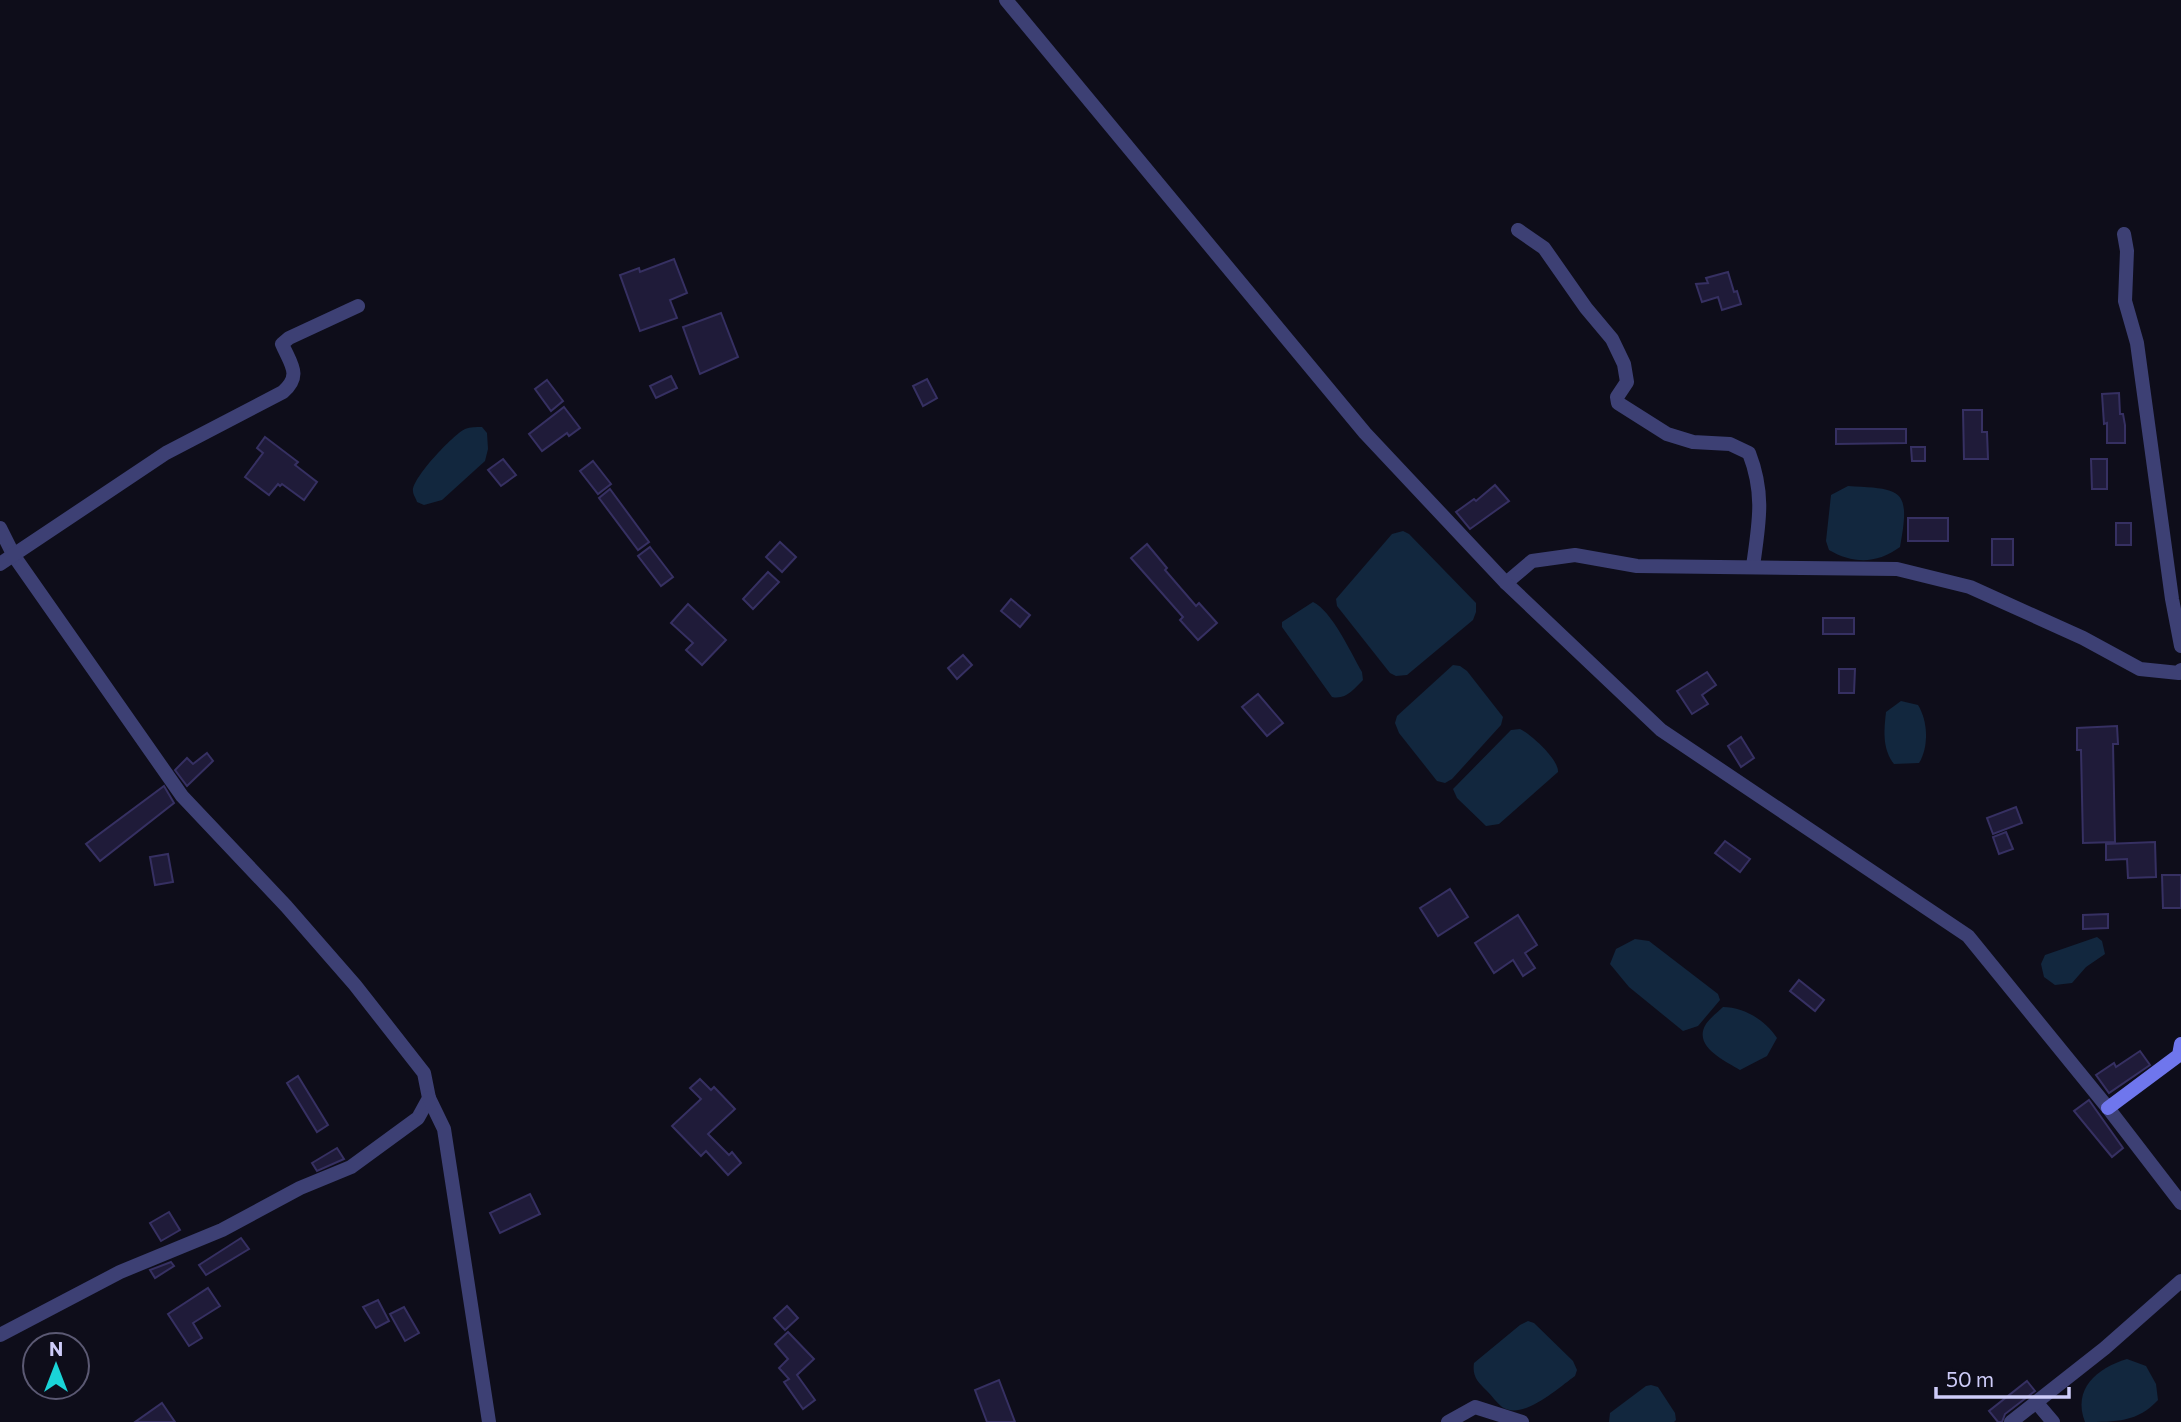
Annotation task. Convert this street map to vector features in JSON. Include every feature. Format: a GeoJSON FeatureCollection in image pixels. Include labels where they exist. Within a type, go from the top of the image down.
{"type":"FeatureCollection","features":[{"type":"Feature","properties":{"kind":"main road"},"geometry":{"type":"LineString","coordinates":[[2108,1108],[2179,1055],[2181,1044]]}},
{"type":"Feature","properties":{"kind":"street"},"geometry":{"type":"LineString","coordinates":[[1006,0],[1365,433],[1506,583],[1661,730],[1968,936],[2108,1108],[2181,1203]]}},
{"type":"Feature","properties":{"kind":"street"},"geometry":{"type":"LineString","coordinates":[[1518,230],[1545,248],[1586,309],[1612,339],[1624,364],[1627,382],[1617,397],[1618,403],[1667,434],[1693,442],[1730,444],[1749,453],[1758,475],[1760,516],[1752,566]]}},
{"type":"Feature","properties":{"kind":"street"},"geometry":{"type":"LineString","coordinates":[[2124,234],[2127,251],[2125,301],[2137,343],[2172,599],[2181,646]]}},
{"type":"Feature","properties":{"kind":"street"},"geometry":{"type":"LineString","coordinates":[[0,565],[166,453],[283,392],[292,384],[295,372],[282,344],[289,338],[358,306]]}},
{"type":"Feature","properties":{"kind":"street"},"geometry":{"type":"LineString","coordinates":[[0,528],[15,556],[182,796],[286,906],[355,985],[424,1073],[429,1098],[444,1129],[489,1422]]}},
{"type":"Feature","properties":{"kind":"street"},"geometry":{"type":"LineString","coordinates":[[1506,583],[1532,561],[1574,555],[1637,566],[1897,569],[1970,587],[2083,638],[2140,669],[2179,673],[2181,670]]}},
{"type":"Feature","properties":{"kind":"street"},"geometry":{"type":"LineString","coordinates":[[0,1335],[120,1272],[222,1230],[300,1188],[351,1167],[418,1118],[429,1098]]}},
{"type":"Feature","properties":{"kind":"street"},"geometry":{"type":"LineString","coordinates":[[2011,1422],[2105,1348],[2181,1281]]}},
{"type":"Feature","properties":{"kind":"street"},"geometry":{"type":"LineString","coordinates":[[2036,1402],[2053,1422]]}},
{"type":"Feature","properties":{"kind":"street"},"geometry":{"type":"LineString","coordinates":[[1448,1422],[1475,1407],[1522,1422]]}},
{"type":"Feature","properties":{"kind":"water"},"geometry":{"type":"Polygon","coordinates":[[[482,427],[487,433],[488,449],[485,461],[442,500],[424,505],[417,502],[413,492],[414,485],[434,457],[465,429],[482,427]]]}},
{"type":"Feature","properties":{"kind":"water"},"geometry":{"type":"Polygon","coordinates":[[[1848,486],[1880,489],[1898,495],[1903,503],[1904,513],[1900,547],[1883,557],[1865,560],[1847,558],[1829,550],[1826,541],[1831,495],[1848,486]]]}},
{"type":"Feature","properties":{"kind":"water"},"geometry":{"type":"Polygon","coordinates":[[[1403,531],[1476,603],[1476,612],[1473,620],[1407,675],[1396,676],[1390,673],[1337,606],[1336,599],[1392,534],[1403,531]]]}},
{"type":"Feature","properties":{"kind":"water"},"geometry":{"type":"Polygon","coordinates":[[[1313,602],[1334,623],[1362,672],[1363,680],[1341,697],[1332,697],[1282,627],[1282,622],[1313,602]]]}},
{"type":"Feature","properties":{"kind":"water"},"geometry":{"type":"Polygon","coordinates":[[[1453,665],[1467,671],[1503,717],[1501,725],[1452,779],[1445,783],[1437,781],[1399,733],[1395,723],[1397,716],[1453,665]]]}},
{"type":"Feature","properties":{"kind":"water"},"geometry":{"type":"Polygon","coordinates":[[[1901,701],[1918,705],[1924,719],[1926,742],[1919,763],[1894,764],[1887,752],[1884,732],[1886,712],[1901,701]]]}},
{"type":"Feature","properties":{"kind":"water"},"geometry":{"type":"Polygon","coordinates":[[[1520,729],[1549,754],[1558,772],[1499,824],[1486,826],[1457,798],[1453,789],[1511,730],[1520,729]]]}},
{"type":"Feature","properties":{"kind":"water"},"geometry":{"type":"Polygon","coordinates":[[[2097,937],[2102,941],[2105,954],[2086,967],[2072,983],[2055,985],[2044,977],[2041,964],[2045,955],[2097,937]]]}},
{"type":"Feature","properties":{"kind":"water"},"geometry":{"type":"Polygon","coordinates":[[[1635,939],[1649,941],[1718,994],[1720,1000],[1698,1026],[1683,1031],[1629,987],[1610,964],[1616,949],[1635,939]]]}},
{"type":"Feature","properties":{"kind":"water"},"geometry":{"type":"Polygon","coordinates":[[[1723,1007],[1746,1012],[1760,1020],[1772,1032],[1777,1038],[1767,1056],[1740,1070],[1712,1052],[1703,1039],[1703,1032],[1706,1024],[1723,1007]]]}},
{"type":"Feature","properties":{"kind":"water"},"geometry":{"type":"Polygon","coordinates":[[[1528,1321],[1534,1323],[1573,1361],[1577,1370],[1575,1376],[1530,1407],[1510,1410],[1502,1407],[1478,1382],[1474,1363],[1528,1321]]]}},
{"type":"Feature","properties":{"kind":"water"},"geometry":{"type":"Polygon","coordinates":[[[2127,1359],[2146,1366],[2156,1384],[2158,1400],[2134,1417],[2107,1422],[2085,1422],[2082,1400],[2090,1381],[2106,1368],[2127,1359]]]}},
{"type":"Feature","properties":{"kind":"water"},"geometry":{"type":"Polygon","coordinates":[[[1651,1385],[1658,1387],[1675,1413],[1674,1422],[1609,1422],[1610,1413],[1651,1385]]]}},
{"type":"Feature","properties":{"kind":"building"},"geometry":{"type":"Polygon","coordinates":[[[674,259],[687,293],[670,300],[677,318],[640,331],[620,275],[639,268],[640,272],[674,259]]]}},
{"type":"Feature","properties":{"kind":"building"},"geometry":{"type":"Polygon","coordinates":[[[1728,272],[1741,304],[1722,310],[1718,297],[1702,302],[1696,284],[1708,283],[1706,278],[1728,272]]]}},
{"type":"Feature","properties":{"kind":"building"},"geometry":{"type":"Polygon","coordinates":[[[721,313],[738,357],[700,374],[683,327],[721,313]]]}},
{"type":"Feature","properties":{"kind":"building"},"geometry":{"type":"Polygon","coordinates":[[[671,376],[677,388],[656,398],[650,386],[671,376]]]}},
{"type":"Feature","properties":{"kind":"building"},"geometry":{"type":"Polygon","coordinates":[[[927,379],[937,398],[923,406],[913,386],[927,379]]]}},
{"type":"Feature","properties":{"kind":"building"},"geometry":{"type":"Polygon","coordinates":[[[547,380],[563,401],[551,411],[535,389],[547,380]]]}},
{"type":"Feature","properties":{"kind":"building"},"geometry":{"type":"Polygon","coordinates":[[[2119,393],[2120,414],[2123,414],[2125,425],[2125,443],[2107,443],[2102,394],[2119,393]]]}},
{"type":"Feature","properties":{"kind":"building"},"geometry":{"type":"Polygon","coordinates":[[[564,407],[580,428],[569,436],[567,433],[542,451],[529,434],[564,407]]]}},
{"type":"Feature","properties":{"kind":"building"},"geometry":{"type":"Polygon","coordinates":[[[1963,410],[1982,410],[1982,432],[1987,432],[1988,459],[1964,459],[1963,410]]]}},
{"type":"Feature","properties":{"kind":"building"},"geometry":{"type":"Polygon","coordinates":[[[1836,429],[1906,429],[1906,443],[1836,444],[1836,429]]]}},
{"type":"Feature","properties":{"kind":"building"},"geometry":{"type":"Polygon","coordinates":[[[265,437],[298,462],[295,465],[317,482],[304,500],[282,484],[278,484],[269,495],[245,477],[263,453],[257,448],[265,437]]]}},
{"type":"Feature","properties":{"kind":"building"},"geometry":{"type":"Polygon","coordinates":[[[1911,447],[1925,447],[1925,461],[1912,461],[1911,447]]]}},
{"type":"Feature","properties":{"kind":"building"},"geometry":{"type":"Polygon","coordinates":[[[503,459],[516,475],[501,486],[488,470],[503,459]]]}},
{"type":"Feature","properties":{"kind":"building"},"geometry":{"type":"Polygon","coordinates":[[[2091,459],[2107,459],[2107,489],[2092,489],[2091,459]]]}},
{"type":"Feature","properties":{"kind":"building"},"geometry":{"type":"Polygon","coordinates":[[[593,461],[611,484],[598,494],[580,471],[593,461]]]}},
{"type":"Feature","properties":{"kind":"building"},"geometry":{"type":"Polygon","coordinates":[[[1495,485],[1509,501],[1470,529],[1456,512],[1474,499],[1476,501],[1495,485]]]}},
{"type":"Feature","properties":{"kind":"building"},"geometry":{"type":"Polygon","coordinates":[[[610,489],[649,542],[638,550],[599,498],[610,489]]]}},
{"type":"Feature","properties":{"kind":"building"},"geometry":{"type":"Polygon","coordinates":[[[1908,518],[1948,518],[1948,541],[1908,541],[1908,518]]]}},
{"type":"Feature","properties":{"kind":"building"},"geometry":{"type":"Polygon","coordinates":[[[2116,523],[2131,523],[2131,545],[2116,545],[2116,523]]]}},
{"type":"Feature","properties":{"kind":"building"},"geometry":{"type":"Polygon","coordinates":[[[1992,539],[2013,539],[2013,565],[1992,565],[1992,539]]]}},
{"type":"Feature","properties":{"kind":"building"},"geometry":{"type":"Polygon","coordinates":[[[780,542],[796,557],[782,572],[766,557],[780,542]]]}},
{"type":"Feature","properties":{"kind":"building"},"geometry":{"type":"Polygon","coordinates":[[[1147,544],[1196,606],[1199,603],[1217,623],[1198,640],[1180,620],[1183,617],[1131,558],[1147,544]]]}},
{"type":"Feature","properties":{"kind":"building"},"geometry":{"type":"Polygon","coordinates":[[[650,547],[673,577],[661,586],[638,556],[650,547]]]}},
{"type":"Feature","properties":{"kind":"building"},"geometry":{"type":"Polygon","coordinates":[[[768,572],[779,582],[753,609],[743,599],[768,572]]]}},
{"type":"Feature","properties":{"kind":"building"},"geometry":{"type":"Polygon","coordinates":[[[1011,599],[1030,615],[1020,627],[1001,611],[1011,599]]]}},
{"type":"Feature","properties":{"kind":"building"},"geometry":{"type":"Polygon","coordinates":[[[688,604],[726,640],[702,665],[686,650],[693,643],[671,623],[688,604]]]}},
{"type":"Feature","properties":{"kind":"building"},"geometry":{"type":"Polygon","coordinates":[[[1823,618],[1854,618],[1854,634],[1823,634],[1823,618]]]}},
{"type":"Feature","properties":{"kind":"building"},"geometry":{"type":"Polygon","coordinates":[[[963,655],[972,665],[957,679],[948,668],[963,655]]]}},
{"type":"Feature","properties":{"kind":"building"},"geometry":{"type":"Polygon","coordinates":[[[1839,669],[1855,669],[1854,693],[1839,693],[1839,669]]]}},
{"type":"Feature","properties":{"kind":"building"},"geometry":{"type":"Polygon","coordinates":[[[1707,672],[1716,685],[1702,695],[1708,704],[1692,714],[1677,691],[1707,672]]]}},
{"type":"Feature","properties":{"kind":"building"},"geometry":{"type":"Polygon","coordinates":[[[1258,694],[1283,723],[1267,736],[1242,707],[1258,694]]]}},
{"type":"Feature","properties":{"kind":"building"},"geometry":{"type":"Polygon","coordinates":[[[2117,726],[2118,744],[2113,744],[2115,842],[2083,843],[2081,750],[2077,750],[2077,728],[2117,726]]]}},
{"type":"Feature","properties":{"kind":"building"},"geometry":{"type":"Polygon","coordinates":[[[1741,737],[1754,758],[1741,767],[1728,746],[1741,737]]]}},
{"type":"Feature","properties":{"kind":"building"},"geometry":{"type":"Polygon","coordinates":[[[207,753],[213,761],[187,786],[175,770],[187,758],[193,764],[207,753]]]}},
{"type":"Feature","properties":{"kind":"building"},"geometry":{"type":"Polygon","coordinates":[[[164,786],[174,803],[100,861],[86,844],[164,786]]]}},
{"type":"Feature","properties":{"kind":"building"},"geometry":{"type":"Polygon","coordinates":[[[2016,807],[2022,823],[1993,834],[1987,818],[2016,807]]]}},
{"type":"Feature","properties":{"kind":"building"},"geometry":{"type":"Polygon","coordinates":[[[2006,832],[2013,849],[1999,854],[1993,837],[2006,832]]]}},
{"type":"Feature","properties":{"kind":"building"},"geometry":{"type":"Polygon","coordinates":[[[1725,841],[1750,859],[1740,872],[1715,853],[1725,841]]]}},
{"type":"Feature","properties":{"kind":"building"},"geometry":{"type":"Polygon","coordinates":[[[2155,842],[2156,877],[2128,878],[2127,859],[2106,860],[2106,844],[2155,842]]]}},
{"type":"Feature","properties":{"kind":"building"},"geometry":{"type":"Polygon","coordinates":[[[168,854],[173,882],[155,885],[150,857],[168,854]]]}},
{"type":"Feature","properties":{"kind":"building"},"geometry":{"type":"Polygon","coordinates":[[[2162,875],[2181,875],[2181,908],[2163,908],[2162,875]]]}},
{"type":"Feature","properties":{"kind":"building"},"geometry":{"type":"Polygon","coordinates":[[[1450,889],[1468,917],[1438,936],[1420,908],[1450,889]]]}},
{"type":"Feature","properties":{"kind":"building"},"geometry":{"type":"Polygon","coordinates":[[[2108,914],[2108,928],[2083,929],[2083,915],[2108,914]]]}},
{"type":"Feature","properties":{"kind":"building"},"geometry":{"type":"Polygon","coordinates":[[[1518,915],[1537,945],[1525,953],[1535,968],[1523,976],[1513,960],[1494,973],[1475,943],[1518,915]]]}},
{"type":"Feature","properties":{"kind":"building"},"geometry":{"type":"Polygon","coordinates":[[[1799,980],[1824,1000],[1815,1011],[1790,991],[1799,980]]]}},
{"type":"Feature","properties":{"kind":"building"},"geometry":{"type":"Polygon","coordinates":[[[2140,1051],[2150,1065],[2109,1093],[2096,1075],[2114,1063],[2116,1067],[2140,1051]]]}},
{"type":"Feature","properties":{"kind":"building"},"geometry":{"type":"Polygon","coordinates":[[[298,1076],[328,1125],[317,1132],[287,1083],[298,1076]]]}},
{"type":"Feature","properties":{"kind":"building"},"geometry":{"type":"Polygon","coordinates":[[[700,1079],[711,1090],[714,1087],[735,1109],[708,1134],[729,1155],[732,1152],[741,1163],[728,1175],[706,1151],[701,1156],[672,1126],[701,1099],[690,1088],[700,1079]]]}},
{"type":"Feature","properties":{"kind":"building"},"geometry":{"type":"Polygon","coordinates":[[[2089,1100],[2123,1148],[2112,1157],[2074,1111],[2089,1100]]]}},
{"type":"Feature","properties":{"kind":"building"},"geometry":{"type":"Polygon","coordinates":[[[337,1148],[344,1159],[317,1171],[312,1163],[337,1148]]]}},
{"type":"Feature","properties":{"kind":"building"},"geometry":{"type":"Polygon","coordinates":[[[530,1194],[540,1214],[500,1233],[490,1213],[530,1194]]]}},
{"type":"Feature","properties":{"kind":"building"},"geometry":{"type":"Polygon","coordinates":[[[169,1212],[180,1230],[161,1241],[150,1223],[169,1212]]]}},
{"type":"Feature","properties":{"kind":"building"},"geometry":{"type":"Polygon","coordinates":[[[241,1238],[249,1249],[206,1275],[199,1265],[241,1238]]]}},
{"type":"Feature","properties":{"kind":"building"},"geometry":{"type":"Polygon","coordinates":[[[171,1262],[174,1266],[155,1278],[150,1270],[171,1262]]]}},
{"type":"Feature","properties":{"kind":"building"},"geometry":{"type":"Polygon","coordinates":[[[208,1288],[220,1306],[193,1323],[202,1338],[189,1346],[168,1314],[208,1288]]]}},
{"type":"Feature","properties":{"kind":"building"},"geometry":{"type":"Polygon","coordinates":[[[378,1300],[389,1321],[376,1328],[363,1307],[378,1300]]]}},
{"type":"Feature","properties":{"kind":"building"},"geometry":{"type":"Polygon","coordinates":[[[787,1306],[798,1318],[785,1330],[774,1318],[787,1306]]]}},
{"type":"Feature","properties":{"kind":"building"},"geometry":{"type":"Polygon","coordinates":[[[404,1307],[419,1333],[405,1341],[390,1314],[404,1307]]]}},
{"type":"Feature","properties":{"kind":"building"},"geometry":{"type":"Polygon","coordinates":[[[788,1332],[814,1359],[797,1375],[815,1400],[803,1409],[784,1382],[789,1379],[779,1368],[788,1359],[775,1344],[788,1332]]]}},
{"type":"Feature","properties":{"kind":"building"},"geometry":{"type":"Polygon","coordinates":[[[999,1380],[1015,1422],[987,1422],[975,1390],[999,1380]]]}},
{"type":"Feature","properties":{"kind":"building"},"geometry":{"type":"Polygon","coordinates":[[[2027,1381],[2035,1391],[2005,1414],[2002,1422],[1998,1422],[1989,1411],[2027,1381]]]}},
{"type":"Feature","properties":{"kind":"building"},"geometry":{"type":"Polygon","coordinates":[[[162,1403],[175,1422],[135,1422],[162,1403]]]}}]}
